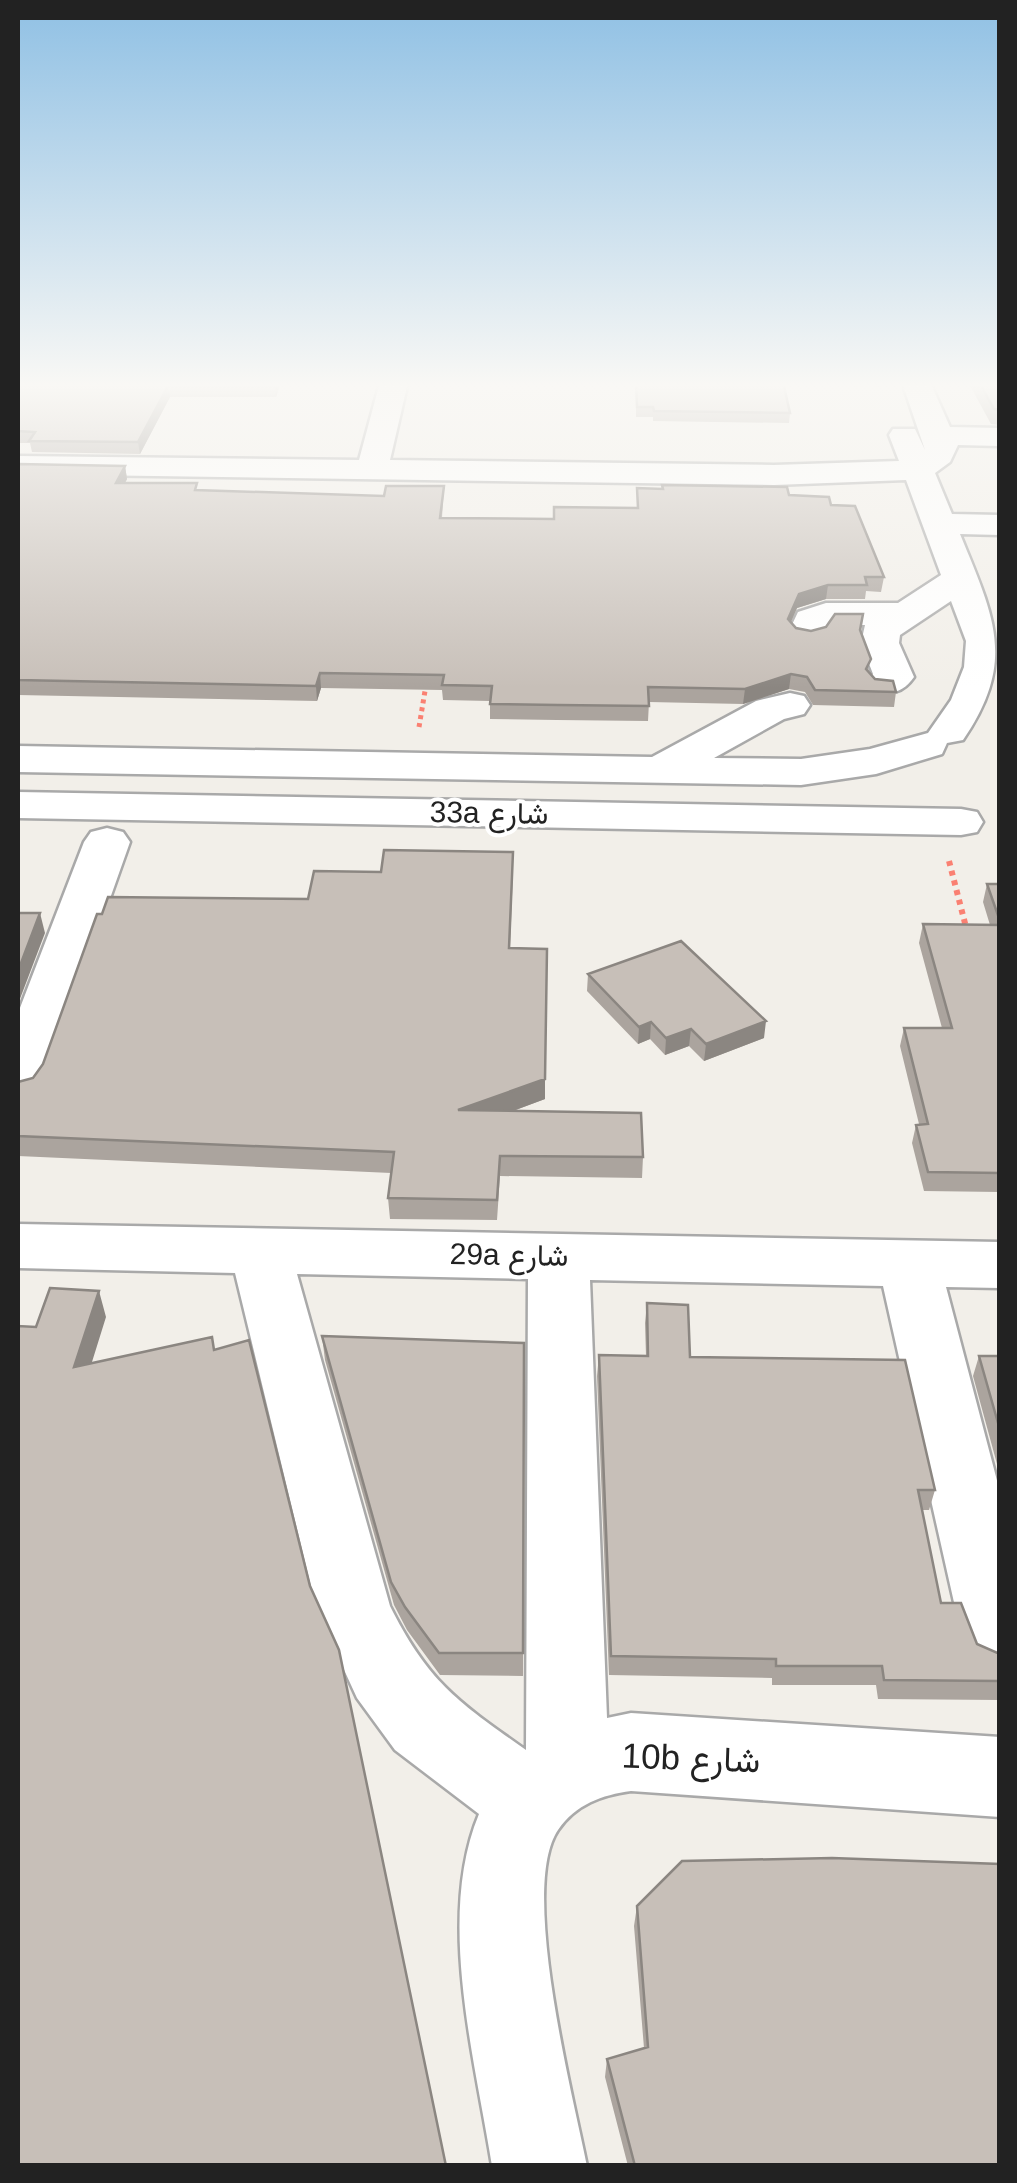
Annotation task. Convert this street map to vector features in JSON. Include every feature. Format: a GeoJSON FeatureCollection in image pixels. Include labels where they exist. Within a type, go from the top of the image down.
{"type":"FeatureCollection","features":[{"type":"Feature","properties":{"kind":"street"},"geometry":{"type":"LineString","coordinates":[[923,484],[992,650],[977,694],[917,762],[920,783],[970,839]]}},
{"type":"Feature","properties":{"kind":"street"},"geometry":{"type":"LineString","coordinates":[[938,524],[1000,525]]}},
{"type":"Feature","properties":{"kind":"street"},"geometry":{"type":"LineString","coordinates":[[887,682],[894,677],[879,636],[886,625],[960,579]]}},
{"type":"Feature","properties":{"kind":"street"},"geometry":{"type":"LineString","coordinates":[[808,631],[811,620],[826,614],[904,614]]}},
{"type":"Feature","properties":{"kind":"street"},"geometry":{"type":"LineString","coordinates":[[657,771],[770,710],[790,704]]}},
{"type":"Feature","properties":{"kind":"street","name":"33a شارع"},"geometry":{"type":"LineString","coordinates":[[18,760],[801,772],[876,761],[1000,719]]}},
{"type":"Feature","properties":{"kind":"street"},"geometry":{"type":"LineString","coordinates":[[18,731],[418,734],[474,740],[511,753],[542,770]]}},
{"type":"Feature","properties":{"kind":"street","name":"33a شارع"},"geometry":{"type":"LineString","coordinates":[[18,804],[814,819],[970,839]]}},
{"type":"Feature","properties":{"kind":"street"},"geometry":{"type":"LineString","coordinates":[[18,840],[688,850],[762,840],[814,819]]}},
{"type":"Feature","properties":{"kind":"street"},"geometry":{"type":"LineString","coordinates":[[18,1082],[106,842]]}},
{"type":"Feature","properties":{"kind":"street","name":"29a شارع"},"geometry":{"type":"LineString","coordinates":[[18,1246],[1000,1265]]}},
{"type":"Feature","properties":{"kind":"street"},"geometry":{"type":"LineString","coordinates":[[260,1251],[354,1611],[384,1673],[424,1723],[548,1785]]}},
{"type":"Feature","properties":{"kind":"street"},"geometry":{"type":"LineString","coordinates":[[540,2166],[500,1908],[506,1849],[548,1785],[559,1256]]}},
{"type":"Feature","properties":{"kind":"street"},"geometry":{"type":"LineString","coordinates":[[909,1263],[1000,1638]]}},
{"type":"Feature","properties":{"kind":"street","name":"10b شارع"},"geometry":{"type":"LineString","coordinates":[[548,1785],[596,1756],[645,1752],[1000,1777]]}},
{"type":"Feature","properties":{"kind":"path"},"geometry":{"type":"LineString","coordinates":[[418,734],[427,676]]}},
{"type":"Feature","properties":{"kind":"path"},"geometry":{"type":"LineString","coordinates":[[970,839],[972,947]]}},
{"type":"Feature","properties":{"kind":"building"},"geometry":{"type":"Polygon","coordinates":[[[18,484],[197,484],[195,490],[384,496],[386,486],[444,486],[440,518],[554,519],[554,507],[638,508],[637,488],[663,489],[662,485],[787,487],[789,495],[829,497],[831,505],[855,506],[884,577],[865,577],[867,585],[828,585],[799,594],[788,619],[796,628],[811,631],[826,627],[835,614],[863,614],[860,630],[871,659],[866,669],[875,679],[893,681],[896,692],[815,690],[807,677],[791,674],[745,689],[648,687],[649,706],[558,705],[490,704],[492,686],[442,685],[444,675],[320,673],[316,686],[18,680],[18,484]]]}},
{"type":"Feature","properties":{"kind":"building"},"geometry":{"type":"Polygon","coordinates":[[[384,850],[513,852],[509,948],[547,949],[545,1079],[458,1110],[641,1113],[643,1157],[500,1156],[497,1200],[388,1198],[394,1152],[18,1136],[18,1082],[33,1078],[43,1064],[97,914],[102,914],[108,897],[308,899],[314,871],[381,872],[384,850]]]}},
{"type":"Feature","properties":{"kind":"building"},"geometry":{"type":"Polygon","coordinates":[[[987,884],[1000,884],[1000,921],[987,884]]]}},
{"type":"Feature","properties":{"kind":"building"},"geometry":{"type":"Polygon","coordinates":[[[18,913],[40,913],[18,971],[18,913]]]}},
{"type":"Feature","properties":{"kind":"building"},"geometry":{"type":"Polygon","coordinates":[[[923,924],[1000,925],[1000,1173],[928,1172],[916,1125],[928,1124],[904,1028],[952,1028],[923,924]]]}},
{"type":"Feature","properties":{"kind":"building"},"geometry":{"type":"Polygon","coordinates":[[[681,941],[766,1021],[706,1044],[691,1029],[666,1038],[651,1022],[639,1027],[588,974],[681,941]]]}},
{"type":"Feature","properties":{"kind":"building"},"geometry":{"type":"Polygon","coordinates":[[[50,1288],[99,1291],[74,1367],[212,1337],[214,1350],[249,1340],[310,1586],[339,1650],[446,2166],[18,2166],[18,1326],[36,1327],[50,1288]]]}},
{"type":"Feature","properties":{"kind":"building"},"geometry":{"type":"Polygon","coordinates":[[[647,1303],[688,1305],[690,1357],[905,1360],[935,1490],[918,1490],[941,1603],[961,1603],[977,1644],[1000,1654],[1000,1681],[884,1680],[882,1666],[776,1666],[776,1659],[611,1656],[599,1355],[648,1356],[647,1303]]]}},
{"type":"Feature","properties":{"kind":"building"},"geometry":{"type":"Polygon","coordinates":[[[322,1336],[524,1343],[523,1653],[439,1653],[405,1607],[391,1582],[322,1336]]]}},
{"type":"Feature","properties":{"kind":"building"},"geometry":{"type":"Polygon","coordinates":[[[979,1356],[1000,1356],[1000,1430],[979,1356]]]}},
{"type":"Feature","properties":{"kind":"building"},"geometry":{"type":"Polygon","coordinates":[[[832,1858],[1000,1864],[1000,2166],[635,2166],[607,2059],[648,2047],[637,1906],[682,1861],[832,1858]]]}}]}
